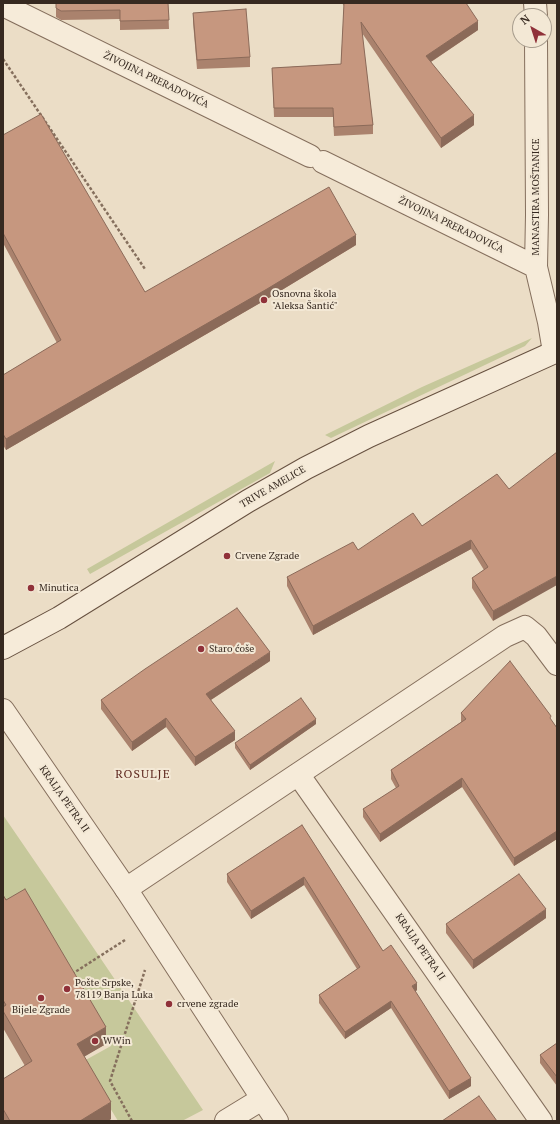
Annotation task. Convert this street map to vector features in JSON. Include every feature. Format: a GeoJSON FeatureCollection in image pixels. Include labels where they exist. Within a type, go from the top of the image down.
{"type":"FeatureCollection","features":[{"type":"Feature","properties":{"kind":"street","name":"ŽIVOJINA PRERADOVIĆA"},"geometry":{"type":"LineString","coordinates":[[3,5],[536,267]]}},
{"type":"Feature","properties":{"kind":"street","name":"MANASTIRA MOŠTANICE"},"geometry":{"type":"LineString","coordinates":[[536,48],[536,267],[556,352]]}},
{"type":"Feature","properties":{"kind":"street","name":"TRIVE AMELICE"},"geometry":{"type":"LineString","coordinates":[[3,648],[59,618],[248,501],[306,468],[369,436],[556,352]]}},
{"type":"Feature","properties":{"kind":"street"},"geometry":{"type":"LineString","coordinates":[[126,888],[505,636],[525,627],[536,636],[557,664]]}},
{"type":"Feature","properties":{"kind":"street","name":"KRALJA PETRA II"},"geometry":{"type":"LineString","coordinates":[[3,710],[126,888],[277,1121]]}},
{"type":"Feature","properties":{"kind":"street","name":"KRALJA PETRA II"},"geometry":{"type":"LineString","coordinates":[[298,774],[541,1121]]}},
{"type":"Feature","properties":{"kind":"street"},"geometry":{"type":"LineString","coordinates":[[226,1121],[262,1099]]}},
{"type":"Feature","properties":{"kind":"path"},"geometry":{"type":"LineString","coordinates":[[3,59],[145,269]]}},
{"type":"Feature","properties":{"kind":"path"},"geometry":{"type":"LineString","coordinates":[[67,978],[127,938]]}},
{"type":"Feature","properties":{"kind":"path"},"geometry":{"type":"LineString","coordinates":[[132,1121],[110,1081],[146,966]]}},
{"type":"Feature","properties":{"kind":"green space"},"geometry":{"type":"Polygon","coordinates":[[[532,338],[525,346],[331,438],[325,435],[422,387],[532,338]]]}},
{"type":"Feature","properties":{"kind":"green space"},"geometry":{"type":"Polygon","coordinates":[[[275,461],[270,473],[90,574],[87,569],[275,461]]]}},
{"type":"Feature","properties":{"kind":"green space"},"geometry":{"type":"Polygon","coordinates":[[[3,815],[203,1110],[182,1121],[118,1121],[82,1062],[111,1046],[26,899],[3,901],[3,815]]]}},
{"type":"Feature","properties":{"kind":"building"},"geometry":{"type":"Polygon","coordinates":[[[56,3],[168,3],[169,20],[120,21],[120,10],[61,11],[56,8],[56,3]]]}},
{"type":"Feature","properties":{"kind":"building"},"geometry":{"type":"Polygon","coordinates":[[[344,3],[466,3],[478,21],[426,56],[474,115],[441,138],[361,22],[373,125],[334,127],[333,108],[274,108],[272,68],[341,64],[344,3]]]}},
{"type":"Feature","properties":{"kind":"building"},"geometry":{"type":"Polygon","coordinates":[[[246,9],[250,57],[197,60],[193,13],[246,9]]]}},
{"type":"Feature","properties":{"kind":"building"},"geometry":{"type":"Polygon","coordinates":[[[41,114],[145,292],[329,187],[356,235],[267,289],[6,439],[3,434],[3,375],[61,340],[3,233],[3,135],[41,114]]]}},
{"type":"Feature","properties":{"kind":"building"},"geometry":{"type":"Polygon","coordinates":[[[557,452],[557,576],[493,611],[472,578],[488,567],[471,540],[313,626],[287,577],[353,542],[358,550],[413,513],[422,526],[497,474],[509,489],[557,452]]]}},
{"type":"Feature","properties":{"kind":"building"},"geometry":{"type":"Polygon","coordinates":[[[237,608],[270,652],[206,694],[235,731],[195,757],[166,718],[132,742],[101,700],[237,608]]]}},
{"type":"Feature","properties":{"kind":"building"},"geometry":{"type":"Polygon","coordinates":[[[510,661],[551,716],[550,718],[557,728],[557,831],[514,858],[462,778],[380,834],[363,809],[399,786],[391,770],[466,719],[461,713],[510,661]]]}},
{"type":"Feature","properties":{"kind":"building"},"geometry":{"type":"Polygon","coordinates":[[[301,698],[316,719],[250,765],[235,743],[301,698]]]}},
{"type":"Feature","properties":{"kind":"building"},"geometry":{"type":"Polygon","coordinates":[[[302,825],[383,951],[391,945],[417,983],[412,986],[471,1078],[449,1091],[391,1001],[345,1032],[319,995],[360,967],[304,877],[251,911],[227,874],[302,825]]]}},
{"type":"Feature","properties":{"kind":"building"},"geometry":{"type":"Polygon","coordinates":[[[519,874],[546,909],[473,960],[446,924],[519,874]]]}},
{"type":"Feature","properties":{"kind":"building","name":"Bijele Zgrade"},"geometry":{"type":"Polygon","coordinates":[[[25,889],[106,1027],[77,1044],[111,1102],[80,1121],[10,1121],[3,1109],[3,1079],[32,1061],[3,1011],[3,1007],[6,1005],[3,1000],[3,895],[6,900],[25,889]]]}},
{"type":"Feature","properties":{"kind":"building"},"geometry":{"type":"Polygon","coordinates":[[[557,1043],[557,1077],[540,1055],[557,1043]]]}},
{"type":"Feature","properties":{"kind":"building"},"geometry":{"type":"Polygon","coordinates":[[[479,1096],[497,1121],[442,1121],[479,1096]]]}},
{"type":"Feature","properties":{"kind":"place","name":"Osnovna škola \"Aleksa Šantić\""},"geometry":{"type":"Point","coordinates":[264,300]}},
{"type":"Feature","properties":{"kind":"place","name":"Crvene Zgrade"},"geometry":{"type":"Point","coordinates":[227,556]}},
{"type":"Feature","properties":{"kind":"place","name":"Minutica"},"geometry":{"type":"Point","coordinates":[31,588]}},
{"type":"Feature","properties":{"kind":"place","name":"Staro ćoše"},"geometry":{"type":"Point","coordinates":[201,649]}},
{"type":"Feature","properties":{"kind":"place","name":"Pošte Srpske, 78119 Banja Luka"},"geometry":{"type":"Point","coordinates":[67,989]}},
{"type":"Feature","properties":{"kind":"place","name":"Bijele Zgrade"},"geometry":{"type":"Point","coordinates":[41,998]}},
{"type":"Feature","properties":{"kind":"place","name":"crvene zgrade"},"geometry":{"type":"Point","coordinates":[169,1004]}},
{"type":"Feature","properties":{"kind":"place","name":"WWin"},"geometry":{"type":"Point","coordinates":[95,1041]}},
{"type":"Feature","properties":{"kind":"district","name":"ROSULJE"},"geometry":{"type":"Point","coordinates":[143,775]}}]}
